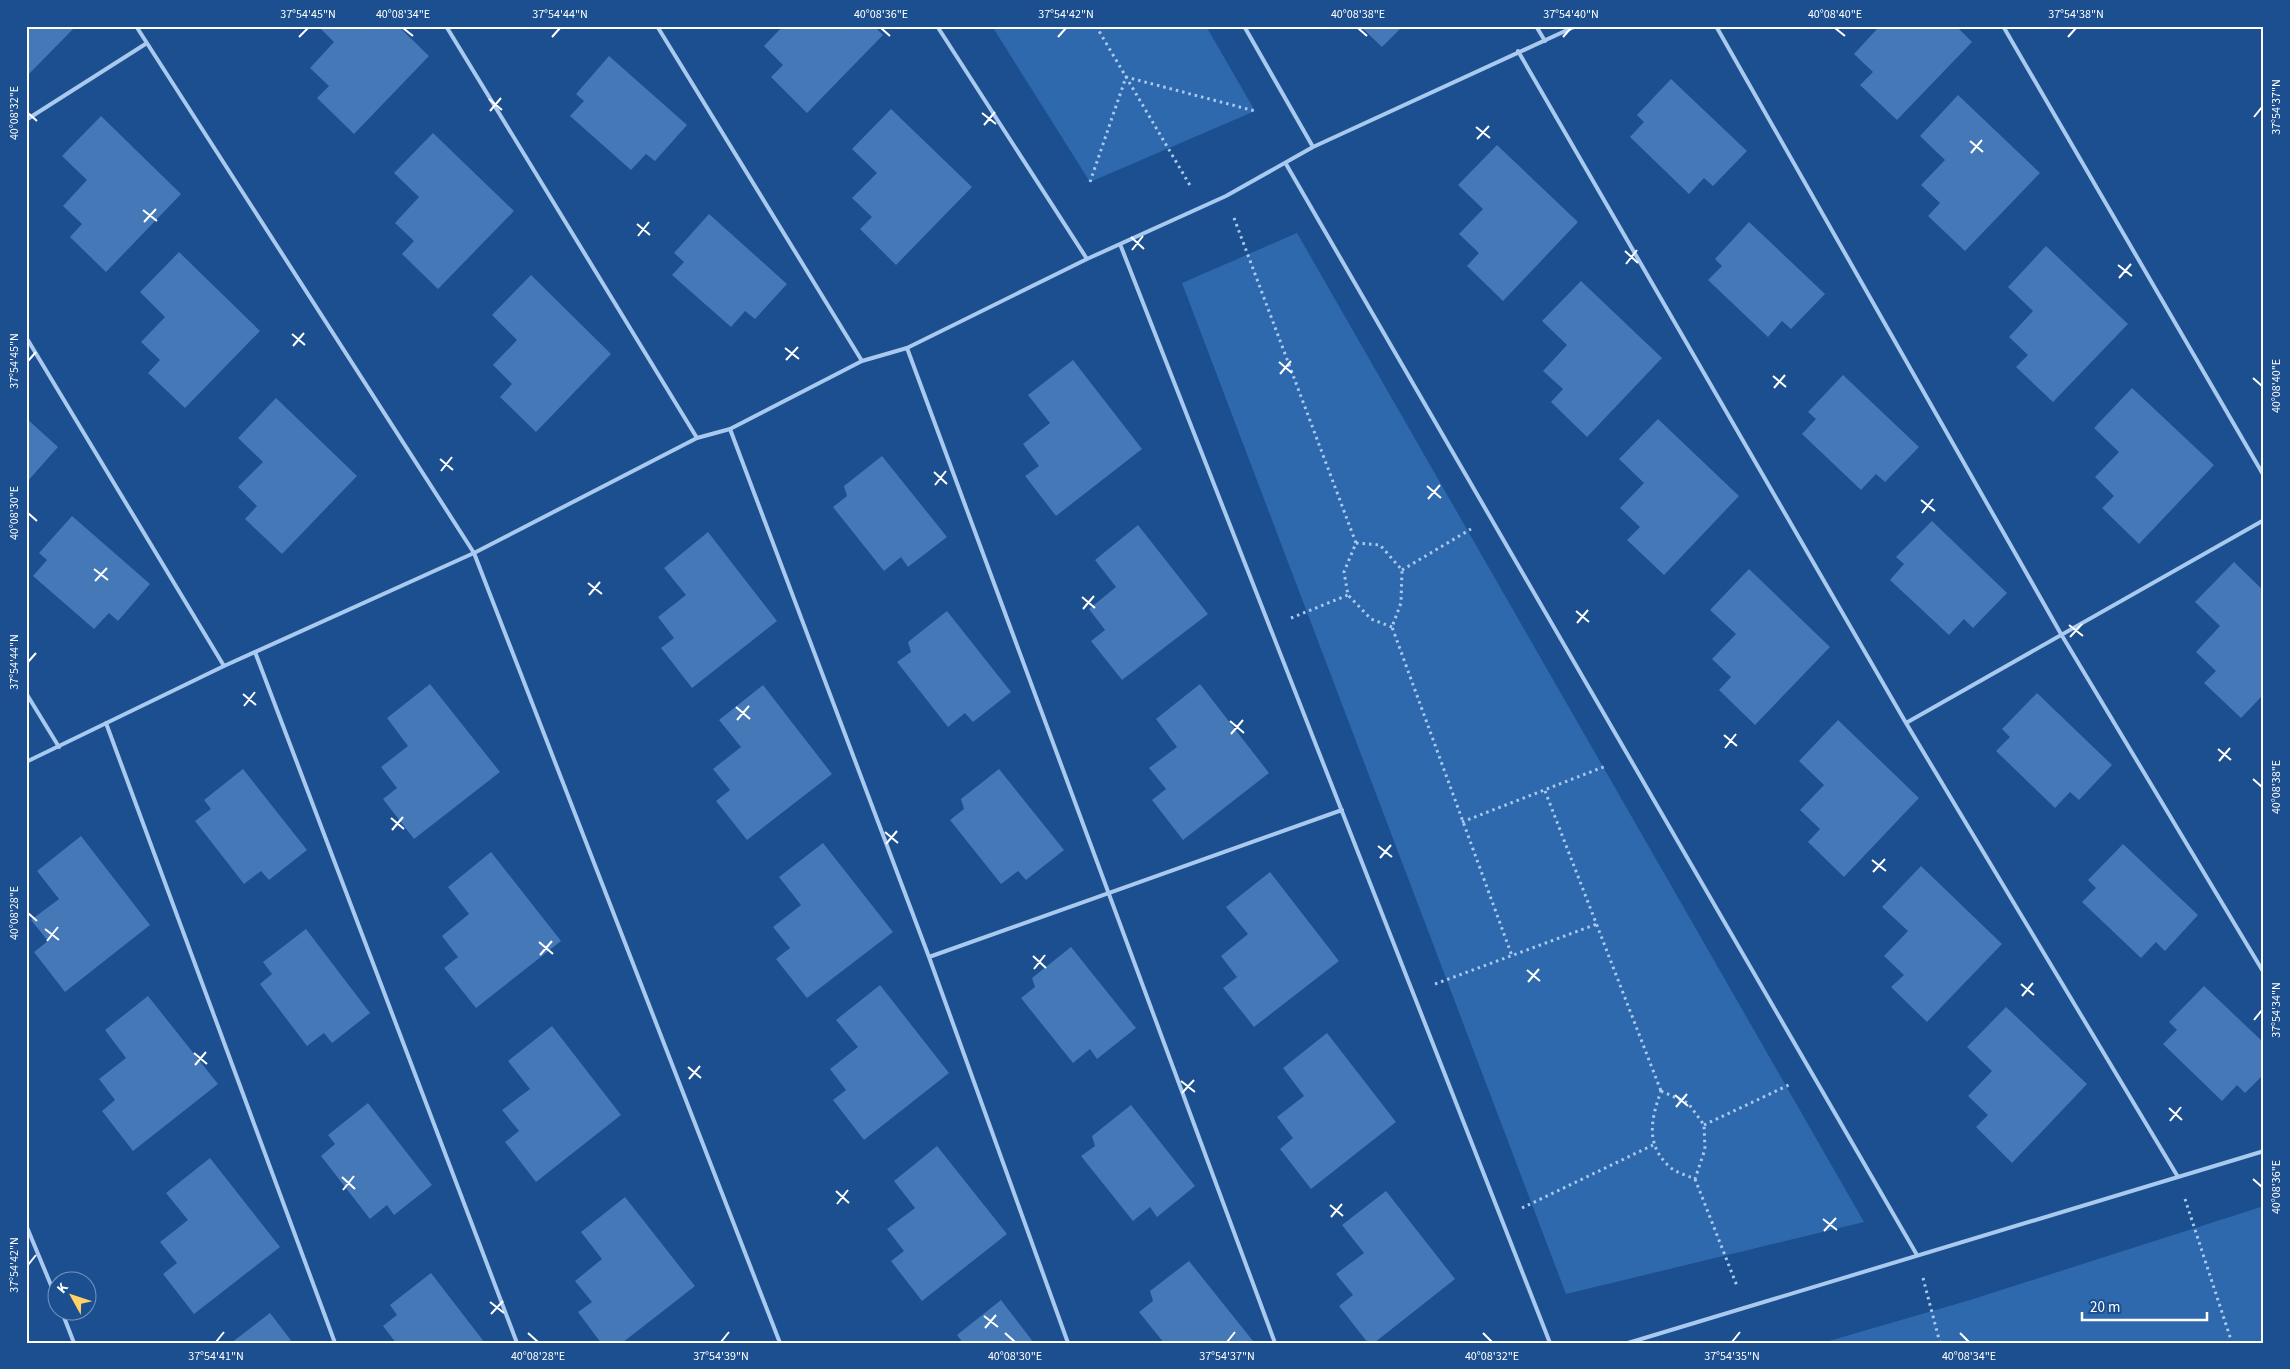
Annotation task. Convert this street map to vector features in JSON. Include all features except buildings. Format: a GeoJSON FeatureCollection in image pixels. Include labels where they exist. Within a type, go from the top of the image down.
{"type":"FeatureCollection","features":[{"type":"Feature","properties":{"kind":"lane"},"geometry":{"type":"LineString","coordinates":[[136,26],[474,553],[780,1343]]}},
{"type":"Feature","properties":{"kind":"lane"},"geometry":{"type":"LineString","coordinates":[[446,26],[697,438]]}},
{"type":"Feature","properties":{"kind":"lane"},"geometry":{"type":"LineString","coordinates":[[657,26],[862,360]]}},
{"type":"Feature","properties":{"kind":"lane"},"geometry":{"type":"LineString","coordinates":[[938,26],[1087,259]]}},
{"type":"Feature","properties":{"kind":"lane"},"geometry":{"type":"LineString","coordinates":[[1244,26],[1313,147]]}},
{"type":"Feature","properties":{"kind":"lane"},"geometry":{"type":"LineString","coordinates":[[1536,26],[1545,41]]}},
{"type":"Feature","properties":{"kind":"lane"},"geometry":{"type":"LineString","coordinates":[[26,762],[224,666],[474,553],[697,438],[730,429],[862,360],[907,348],[1087,259],[1226,196],[1286,164],[1313,147],[1518,51],[1545,41],[1576,26]]}},
{"type":"Feature","properties":{"kind":"lane"},"geometry":{"type":"LineString","coordinates":[[1716,26],[2060,634],[2264,973]]}},
{"type":"Feature","properties":{"kind":"lane"},"geometry":{"type":"LineString","coordinates":[[2004,26],[2264,476]]}},
{"type":"Feature","properties":{"kind":"lane"},"geometry":{"type":"LineString","coordinates":[[26,120],[147,42]]}},
{"type":"Feature","properties":{"kind":"lane"},"geometry":{"type":"LineString","coordinates":[[1518,51],[1906,723],[2178,1177]]}},
{"type":"Feature","properties":{"kind":"lane"},"geometry":{"type":"LineString","coordinates":[[1286,164],[1814,1073],[1917,1255]]}},
{"type":"Feature","properties":{"kind":"lane"},"geometry":{"type":"LineString","coordinates":[[1120,244],[1550,1343]]}},
{"type":"Feature","properties":{"kind":"lane"},"geometry":{"type":"LineString","coordinates":[[26,337],[224,666]]}},
{"type":"Feature","properties":{"kind":"lane"},"geometry":{"type":"LineString","coordinates":[[907,348],[1276,1343]]}},
{"type":"Feature","properties":{"kind":"lane"},"geometry":{"type":"LineString","coordinates":[[730,429],[929,957],[1068,1343]]}},
{"type":"Feature","properties":{"kind":"lane"},"geometry":{"type":"LineString","coordinates":[[1906,723],[2264,520]]}},
{"type":"Feature","properties":{"kind":"lane"},"geometry":{"type":"LineString","coordinates":[[255,652],[517,1343]]}},
{"type":"Feature","properties":{"kind":"lane"},"geometry":{"type":"LineString","coordinates":[[26,693],[59,747]]}},
{"type":"Feature","properties":{"kind":"lane"},"geometry":{"type":"LineString","coordinates":[[106,723],[335,1343]]}},
{"type":"Feature","properties":{"kind":"lane"},"geometry":{"type":"LineString","coordinates":[[929,957],[1342,810]]}},
{"type":"Feature","properties":{"kind":"lane"},"geometry":{"type":"LineString","coordinates":[[1628,1343],[2264,1151]]}},
{"type":"Feature","properties":{"kind":"lane"},"geometry":{"type":"LineString","coordinates":[[26,1224],[48,1278]]}},
{"type":"Feature","properties":{"kind":"lane"},"geometry":{"type":"LineString","coordinates":[[66,1322],[74,1343]]}},
{"type":"Feature","properties":{"kind":"path"},"geometry":{"type":"LineString","coordinates":[[1096,26],[1202,207]]}},
{"type":"Feature","properties":{"kind":"path"},"geometry":{"type":"LineString","coordinates":[[1126,78],[1255,111]]}},
{"type":"Feature","properties":{"kind":"path"},"geometry":{"type":"LineString","coordinates":[[1090,182],[1126,78]]}},
{"type":"Feature","properties":{"kind":"path"},"geometry":{"type":"LineString","coordinates":[[1226,196],[1356,543],[1344,572],[1348,596],[1371,620],[1392,627]]}},
{"type":"Feature","properties":{"kind":"path"},"geometry":{"type":"LineString","coordinates":[[1402,570],[1491,518]]}},
{"type":"Feature","properties":{"kind":"path"},"geometry":{"type":"LineString","coordinates":[[1356,543],[1380,545],[1402,570],[1401,603],[1392,627],[1512,956]]}},
{"type":"Feature","properties":{"kind":"path"},"geometry":{"type":"LineString","coordinates":[[1271,626],[1348,596]]}},
{"type":"Feature","properties":{"kind":"path"},"geometry":{"type":"LineString","coordinates":[[1462,822],[1546,791],[1630,756]]}},
{"type":"Feature","properties":{"kind":"path"},"geometry":{"type":"LineString","coordinates":[[1546,791],[1661,1091],[1652,1114],[1653,1145],[1671,1168],[1695,1179]]}},
{"type":"Feature","properties":{"kind":"path"},"geometry":{"type":"LineString","coordinates":[[1414,992],[1597,924]]}},
{"type":"Feature","properties":{"kind":"path"},"geometry":{"type":"LineString","coordinates":[[1704,1125],[1814,1073]]}},
{"type":"Feature","properties":{"kind":"path"},"geometry":{"type":"LineString","coordinates":[[1661,1091],[1688,1103],[1704,1125],[1705,1149],[1695,1179],[1746,1307]]}},
{"type":"Feature","properties":{"kind":"path"},"geometry":{"type":"LineString","coordinates":[[1501,1218],[1653,1145]]}},
{"type":"Feature","properties":{"kind":"path"},"geometry":{"type":"LineString","coordinates":[[2178,1177],[2232,1343]]}},
{"type":"Feature","properties":{"kind":"path"},"geometry":{"type":"LineString","coordinates":[[1917,1255],[1940,1343]]}},
{"type":"Feature","properties":{"kind":"shaded area"},"geometry":{"type":"Polygon","coordinates":[[[992,26],[1206,26],[1255,111],[1090,182],[992,26]]]}},
{"type":"Feature","properties":{"kind":"shaded area"},"geometry":{"type":"Polygon","coordinates":[[[1297,233],[1864,1222],[1566,1294],[1182,283],[1297,233]]]}},
{"type":"Feature","properties":{"kind":"shaded area"},"geometry":{"type":"Polygon","coordinates":[[[2264,1206],[2264,1343],[1822,1343],[1970,1300],[2264,1206]]]}}]}
